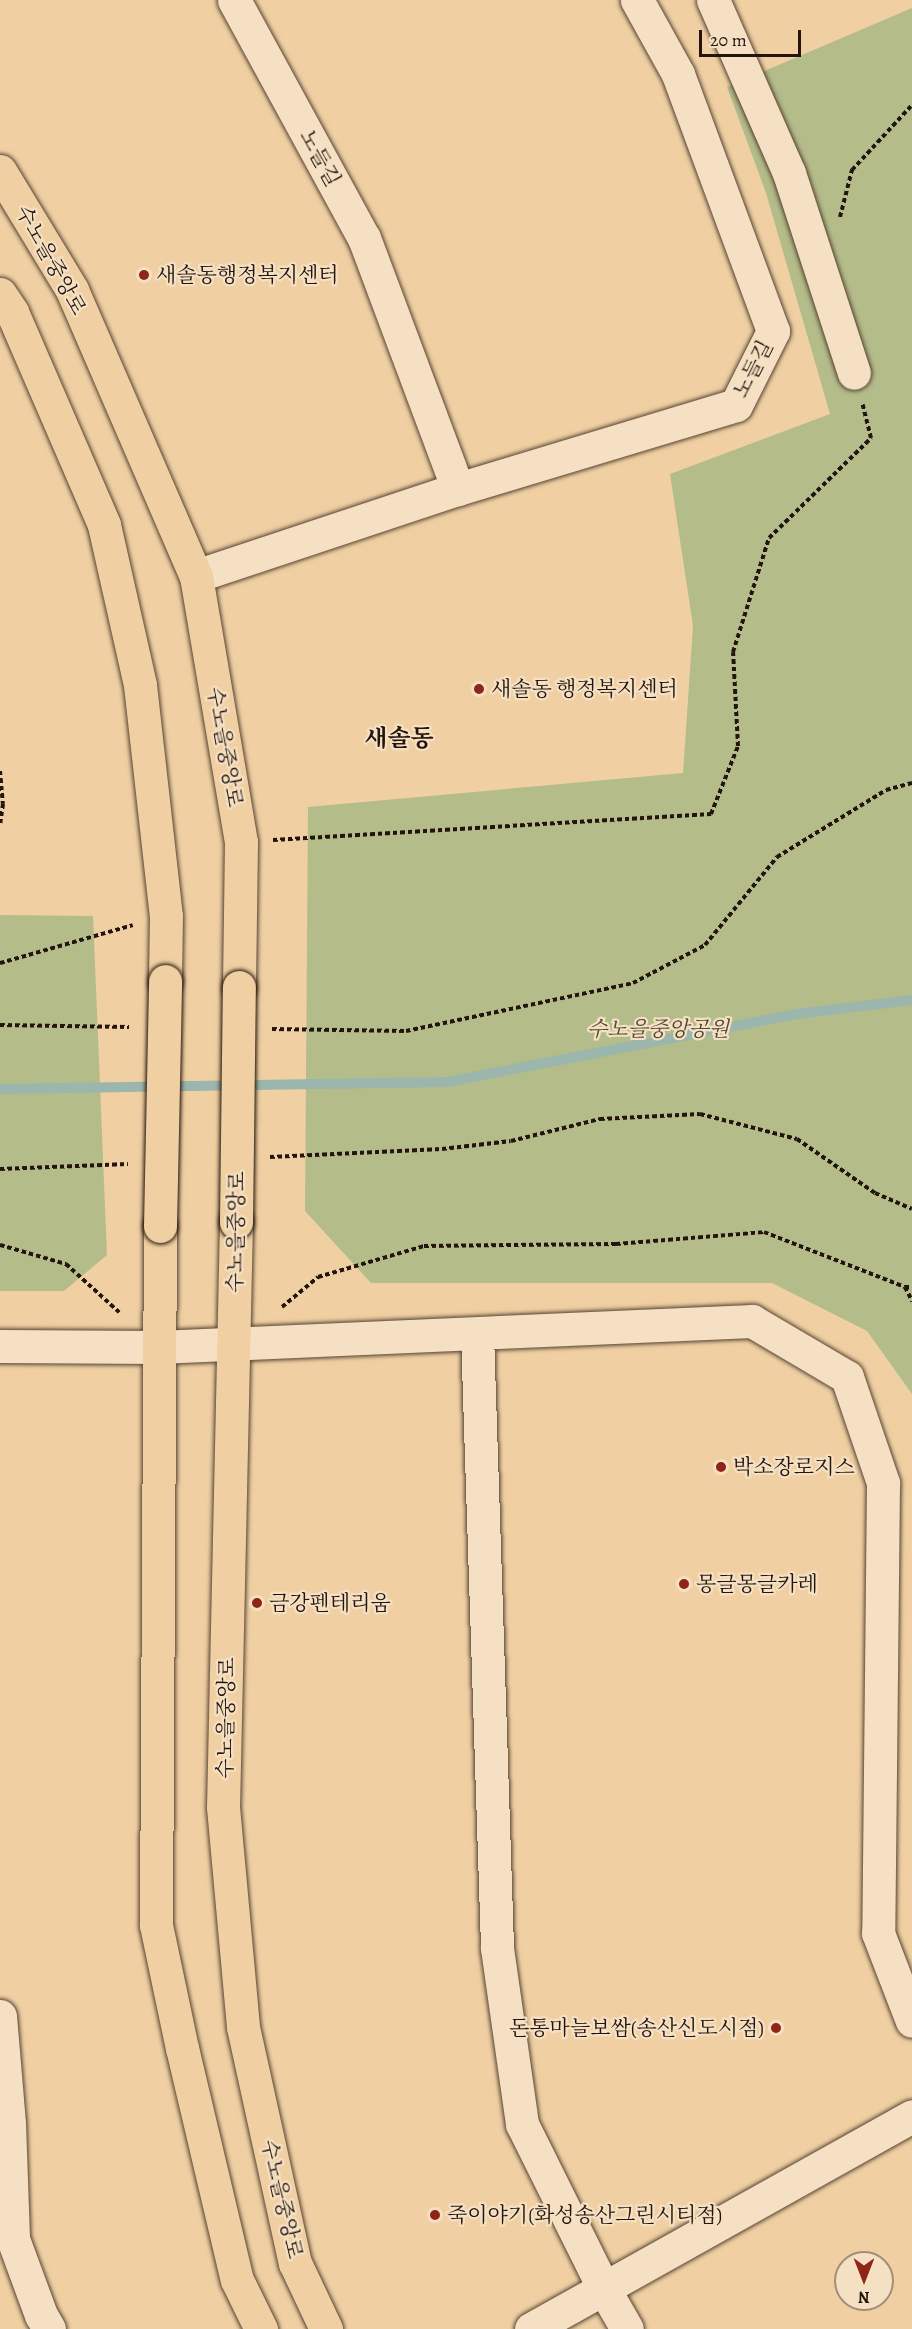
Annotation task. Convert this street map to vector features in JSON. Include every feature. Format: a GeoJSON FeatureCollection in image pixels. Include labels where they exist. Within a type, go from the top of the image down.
{"type":"FeatureCollection","features":[{"type":"Feature","properties":{"kind":"main road","name":"수노을중앙로"},"geometry":{"type":"LineString","coordinates":[[0,171],[72,290],[196,576],[241,842],[235,1344],[223,1807],[243,2027],[295,2263],[326,2329]]}},
{"type":"Feature","properties":{"kind":"main road"},"geometry":{"type":"LineString","coordinates":[[0,294],[12,312],[104,525],[140,685],[166,916],[158,1347],[156,1925],[182,2048],[237,2280],[261,2329]]}},
{"type":"Feature","properties":{"kind":"street","name":"노들길"},"geometry":{"type":"LineString","coordinates":[[234,0],[364,238],[458,489]]}},
{"type":"Feature","properties":{"kind":"street","name":"노들길"},"geometry":{"type":"LineString","coordinates":[[196,576],[458,489],[736,405],[773,331],[678,74],[637,0]]}},
{"type":"Feature","properties":{"kind":"street"},"geometry":{"type":"LineString","coordinates":[[713,0],[789,173],[854,373]]}},
{"type":"Feature","properties":{"kind":"street"},"geometry":{"type":"LineString","coordinates":[[0,1346],[158,1347],[752,1321],[847,1377],[883,1483],[878,1933],[912,2021]]}},
{"type":"Feature","properties":{"kind":"street"},"geometry":{"type":"LineString","coordinates":[[477,1334],[497,1948],[522,2124],[603,2287],[627,2329]]}},
{"type":"Feature","properties":{"kind":"street"},"geometry":{"type":"LineString","coordinates":[[0,2016],[13,2239],[40,2324]]}},
{"type":"Feature","properties":{"kind":"street"},"geometry":{"type":"LineString","coordinates":[[531,2329],[912,2116]]}},
{"type":"Feature","properties":{"kind":"path"},"geometry":{"type":"LineString","coordinates":[[838,225],[852,170],[912,105]]}},
{"type":"Feature","properties":{"kind":"path"},"geometry":{"type":"LineString","coordinates":[[241,842],[711,813],[738,746],[733,651],[769,538],[871,438],[854,373]]}},
{"type":"Feature","properties":{"kind":"path"},"geometry":{"type":"LineString","coordinates":[[0,771],[3,804],[0,825]]}},
{"type":"Feature","properties":{"kind":"path"},"geometry":{"type":"LineString","coordinates":[[263,1029],[406,1031],[633,983],[705,945],[777,857],[886,790],[912,783]]}},
{"type":"Feature","properties":{"kind":"path"},"geometry":{"type":"LineString","coordinates":[[0,963],[166,916]]}},
{"type":"Feature","properties":{"kind":"path"},"geometry":{"type":"LineString","coordinates":[[0,1025],[131,1027]]}},
{"type":"Feature","properties":{"kind":"path"},"geometry":{"type":"LineString","coordinates":[[263,1158],[442,1149],[511,1141],[600,1119],[700,1114],[797,1139],[875,1193],[912,1209]]}},
{"type":"Feature","properties":{"kind":"path"},"geometry":{"type":"LineString","coordinates":[[0,1169],[132,1164]]}},
{"type":"Feature","properties":{"kind":"path"},"geometry":{"type":"LineString","coordinates":[[281,1307],[318,1278],[424,1246],[616,1244],[764,1232],[905,1287],[912,1287]]}},
{"type":"Feature","properties":{"kind":"path"},"geometry":{"type":"LineString","coordinates":[[0,1245],[66,1264],[158,1347]]}},
{"type":"Feature","properties":{"kind":"path"},"geometry":{"type":"LineString","coordinates":[[905,1287],[912,1301]]}},
{"type":"Feature","properties":{"kind":"green space","name":"수노을중앙공원"},"geometry":{"type":"Polygon","coordinates":[[[912,8],[912,1394],[867,1331],[772,1283],[371,1283],[305,1211],[308,807],[683,773],[693,626],[670,474],[830,414],[766,193],[727,87],[912,8]]]}},
{"type":"Feature","properties":{"kind":"green space"},"geometry":{"type":"Polygon","coordinates":[[[0,915],[93,916],[107,1255],[64,1291],[0,1291],[0,915]]]}},
{"type":"Feature","properties":{"kind":"waterway"},"geometry":{"type":"LineString","coordinates":[[0,1089],[447,1082],[796,1014],[912,1000]]}},
{"type":"Feature","properties":{"kind":"place","name":"새솔동행정복지센터"},"geometry":{"type":"Point","coordinates":[144,275]}},
{"type":"Feature","properties":{"kind":"place","name":"새솔동 행정복지센터"},"geometry":{"type":"Point","coordinates":[479,689]}},
{"type":"Feature","properties":{"kind":"place","name":"박소장로지스"},"geometry":{"type":"Point","coordinates":[721,1467]}},
{"type":"Feature","properties":{"kind":"place","name":"몽글몽글카레"},"geometry":{"type":"Point","coordinates":[684,1584]}},
{"type":"Feature","properties":{"kind":"place","name":"금강펜테리움"},"geometry":{"type":"Point","coordinates":[257,1603]}},
{"type":"Feature","properties":{"kind":"place","name":"돈통마늘보쌈(송산신도시점)"},"geometry":{"type":"Point","coordinates":[776,2028]}},
{"type":"Feature","properties":{"kind":"place","name":"죽이야기(화성송산그린시티점)"},"geometry":{"type":"Point","coordinates":[435,2215]}},
{"type":"Feature","properties":{"kind":"district","name":"새솔동"},"geometry":{"type":"Point","coordinates":[399,739]}}]}
